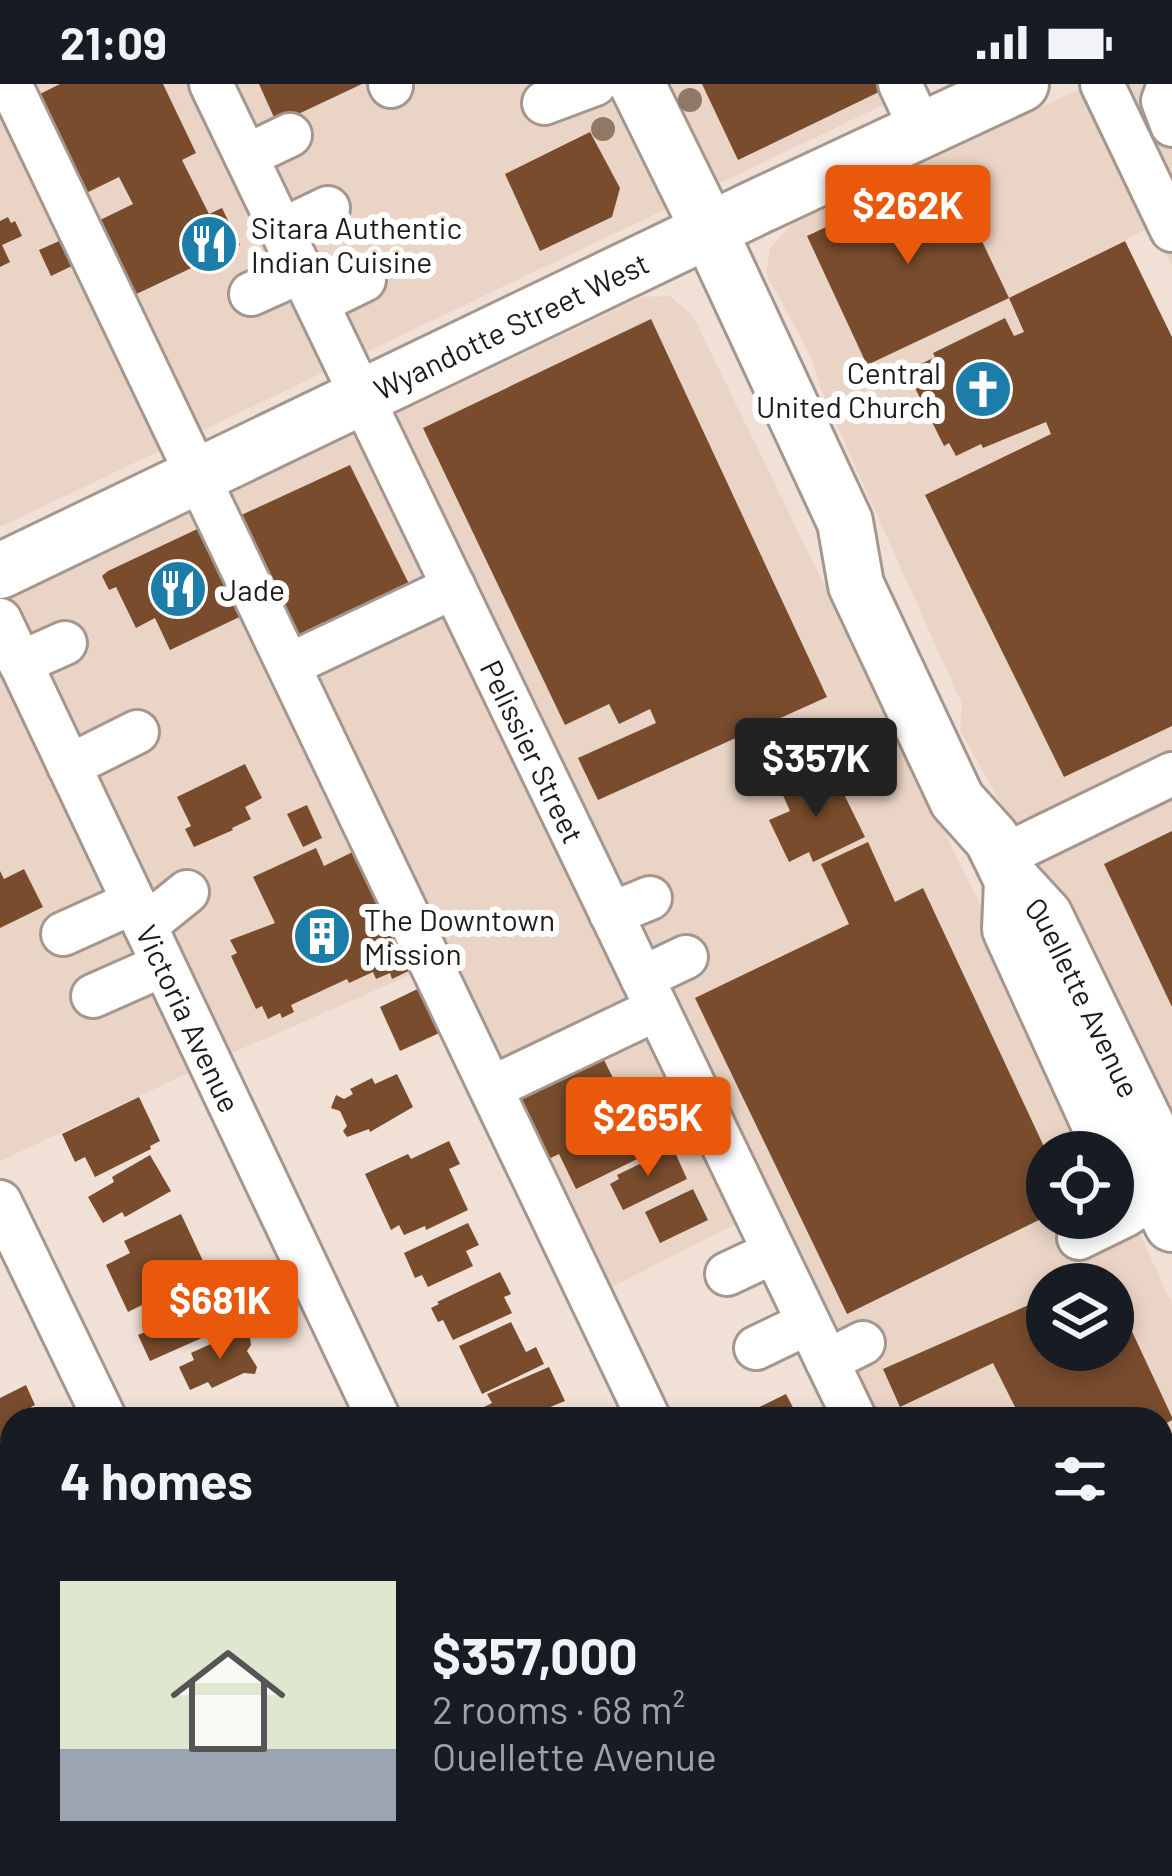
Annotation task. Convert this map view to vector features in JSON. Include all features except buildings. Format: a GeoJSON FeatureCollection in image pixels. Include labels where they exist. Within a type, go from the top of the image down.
{"type":"FeatureCollection","features":[{"type":"Feature","properties":{"kind":"main road","name":"Ouellette Avenue"},"geometry":{"type":"LineString","coordinates":[[637,84],[845,522],[889,573],[988,788],[1010,929],[1103,1131]]}},
{"type":"Feature","properties":{"kind":"main road","name":"Wyandotte Street West"},"geometry":{"type":"LineString","coordinates":[[0,571],[709,230],[910,107],[1021,84]]}},
{"type":"Feature","properties":{"kind":"main road","name":"Ouellette Avenue"},"geometry":{"type":"LineString","coordinates":[[1002,859],[1045,916],[1150,1132],[1165,1209]]}},
{"type":"Feature","properties":{"kind":"main road","name":"Ouellette Avenue"},"geometry":{"type":"LineString","coordinates":[[1134,1175],[1165,1209]]}},
{"type":"Feature","properties":{"kind":"street"},"geometry":{"type":"LineString","coordinates":[[10,84],[643,1407]]}},
{"type":"Feature","properties":{"kind":"street","name":"Pelissier Street"},"geometry":{"type":"LineString","coordinates":[[211,84],[454,587],[631,906],[650,993],[736,1127],[782,1239],[808,1323],[845,1352],[853,1407]]}},
{"type":"Feature","properties":{"kind":"street"},"geometry":{"type":"LineString","coordinates":[[544,103],[596,84]]}},
{"type":"Feature","properties":{"kind":"street"},"geometry":{"type":"LineString","coordinates":[[1102,84],[1172,230]]}},
{"type":"Feature","properties":{"kind":"street"},"geometry":{"type":"LineString","coordinates":[[246,156],[290,135]]}},
{"type":"Feature","properties":{"kind":"street"},"geometry":{"type":"LineString","coordinates":[[282,230],[328,208]]}},
{"type":"Feature","properties":{"kind":"street"},"geometry":{"type":"LineString","coordinates":[[250,294],[364,280]]}},
{"type":"Feature","properties":{"kind":"street"},"geometry":{"type":"LineString","coordinates":[[289,665],[454,587]]}},
{"type":"Feature","properties":{"kind":"street","name":"Victoria Avenue"},"geometry":{"type":"LineString","coordinates":[[0,620],[15,673],[69,766],[373,1407]]}},
{"type":"Feature","properties":{"kind":"street"},"geometry":{"type":"LineString","coordinates":[[15,673],[65,643]]}},
{"type":"Feature","properties":{"kind":"street"},"geometry":{"type":"LineString","coordinates":[[69,766],[137,732]]}},
{"type":"Feature","properties":{"kind":"street"},"geometry":{"type":"LineString","coordinates":[[1002,859],[1172,774]]}},
{"type":"Feature","properties":{"kind":"street"},"geometry":{"type":"LineString","coordinates":[[93,996],[187,892]]}},
{"type":"Feature","properties":{"kind":"street"},"geometry":{"type":"LineString","coordinates":[[63,934],[147,931]]}},
{"type":"Feature","properties":{"kind":"street"},"geometry":{"type":"LineString","coordinates":[[491,1088],[650,993],[686,957]]}},
{"type":"Feature","properties":{"kind":"street"},"geometry":{"type":"LineString","coordinates":[[0,1202],[99,1407]]}},
{"type":"Feature","properties":{"kind":"street"},"geometry":{"type":"LineString","coordinates":[[1134,1214],[1165,1209]]}},
{"type":"Feature","properties":{"kind":"street"},"geometry":{"type":"LineString","coordinates":[[727,1274],[782,1239]]}},
{"type":"Feature","properties":{"kind":"street"},"geometry":{"type":"LineString","coordinates":[[756,1348],[808,1323]]}},
{"type":"Feature","properties":{"kind":"shaded area"},"geometry":{"type":"Polygon","coordinates":[[[0,84],[927,84],[0,527],[0,84]]]}},
{"type":"Feature","properties":{"kind":"shaded area"},"geometry":{"type":"Polygon","coordinates":[[[1091,84],[1172,84],[1172,266],[1151,227],[1009,299],[1052,393],[1046,423],[1172,674],[1172,1143],[1050,924],[997,796],[960,730],[962,704],[824,397],[810,355],[766,273],[770,248],[791,225],[1091,84]]]}},
{"type":"Feature","properties":{"kind":"shaded area"},"geometry":{"type":"Polygon","coordinates":[[[670,296],[693,316],[1091,1131],[1026,1131],[1026,1239],[1134,1239],[1134,1222],[1172,1304],[1172,1407],[870,1407],[777,1203],[600,1293],[442,961],[0,1161],[0,604],[642,297],[670,296]]]}},
{"type":"Feature","properties":{"kind":"place","name":"Sitara Authentic Indian Cuisine"},"geometry":{"type":"Point","coordinates":[209,244]}},
{"type":"Feature","properties":{"kind":"place","name":"Central United Church"},"geometry":{"type":"Point","coordinates":[983,389]}},
{"type":"Feature","properties":{"kind":"place","name":"Jade"},"geometry":{"type":"Point","coordinates":[178,589]}},
{"type":"Feature","properties":{"kind":"place","name":"The Downtown Mission"},"geometry":{"type":"Point","coordinates":[322,936]}}]}
